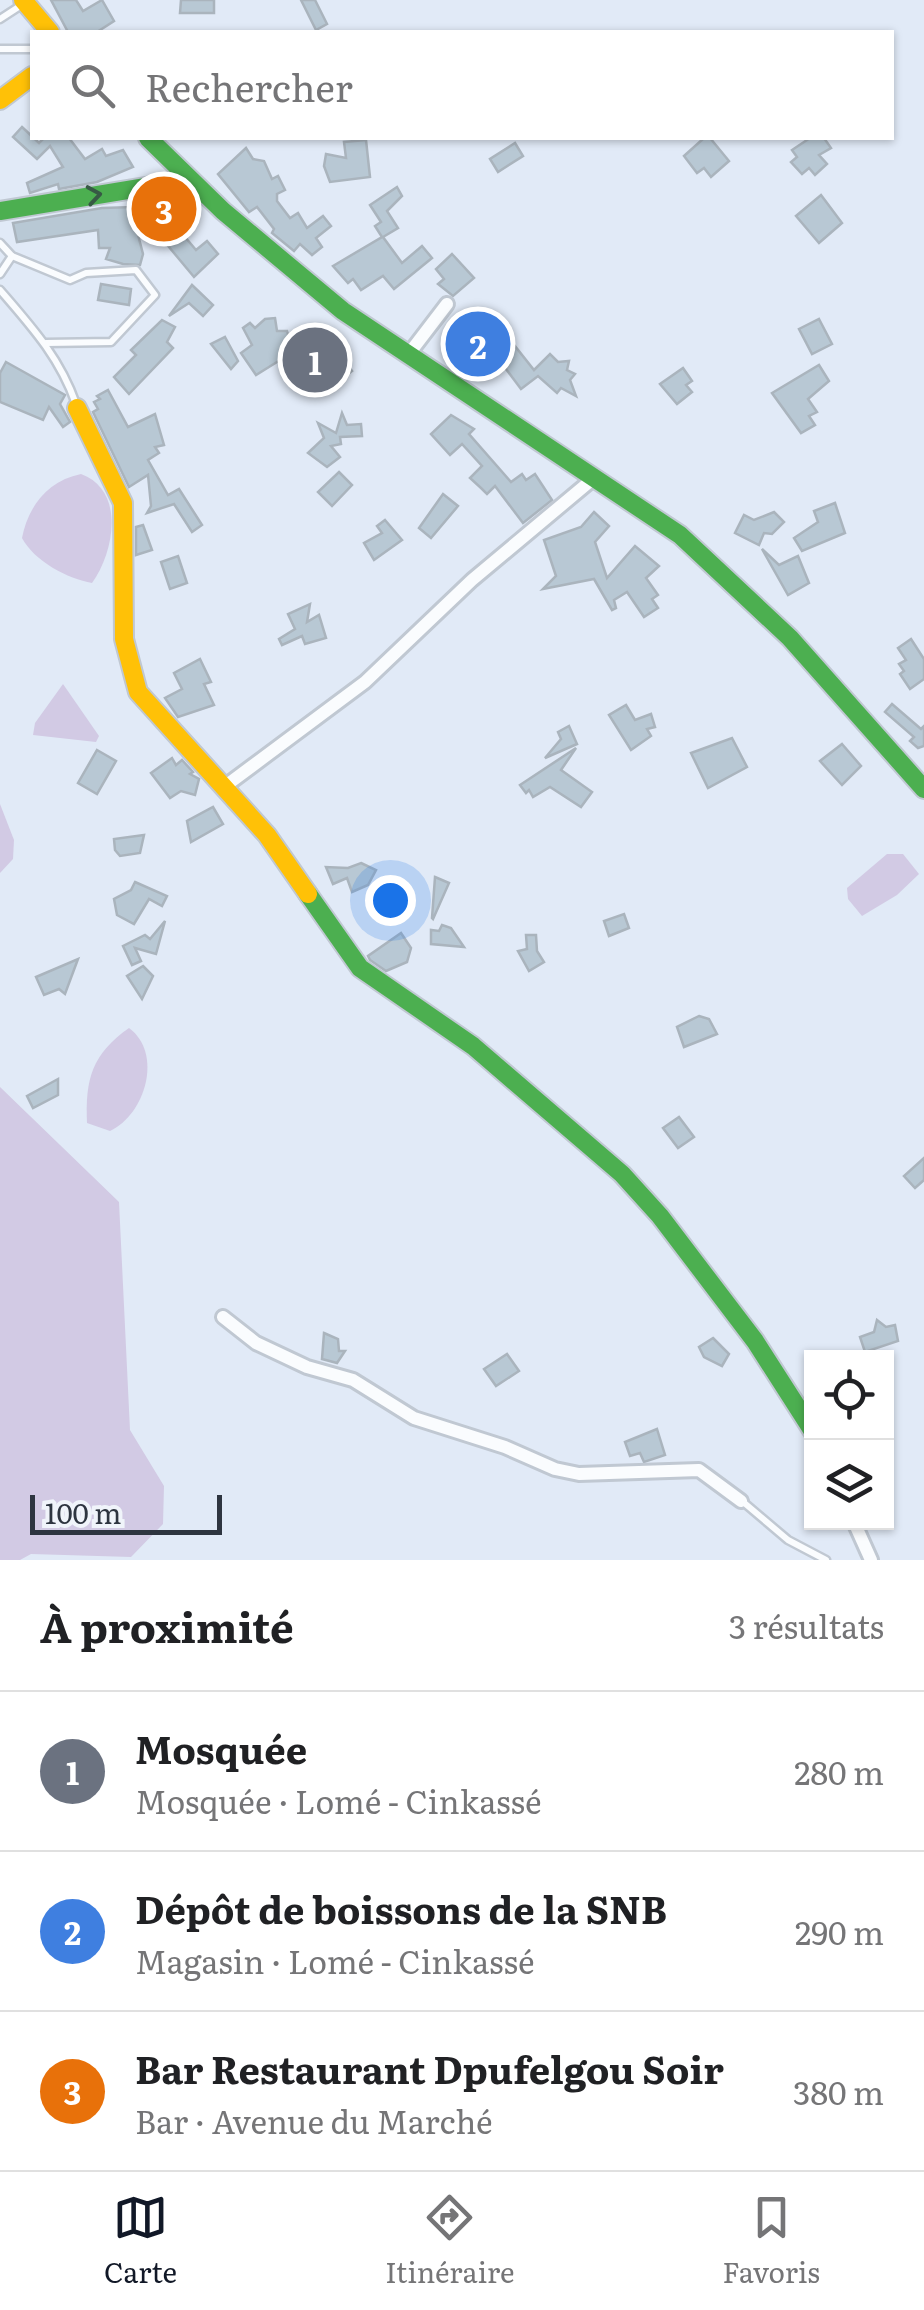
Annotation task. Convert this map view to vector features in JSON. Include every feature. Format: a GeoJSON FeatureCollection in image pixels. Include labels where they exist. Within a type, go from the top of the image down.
{"type":"FeatureCollection","features":[{"type":"Feature","properties":{"kind":"main road"},"geometry":{"type":"LineString","coordinates":[[24,1],[48,30]]}},
{"type":"Feature","properties":{"kind":"main road"},"geometry":{"type":"LineString","coordinates":[[0,100],[30,78]]}},
{"type":"Feature","properties":{"kind":"main road"},"geometry":{"type":"LineString","coordinates":[[150,140],[188,180],[310,285],[408,355],[639,504],[748,594],[924,789]]}},
{"type":"Feature","properties":{"kind":"main road"},"geometry":{"type":"LineString","coordinates":[[0,211],[188,180]]}},
{"type":"Feature","properties":{"kind":"main road"},"geometry":{"type":"LineString","coordinates":[[77,408],[123,503],[124,639],[138,692],[295,871],[360,968],[474,1046],[622,1174],[755,1341],[804,1418]]}},
{"type":"Feature","properties":{"kind":"street"},"geometry":{"type":"LineString","coordinates":[[408,355],[446,304]]}},
{"type":"Feature","properties":{"kind":"street"},"geometry":{"type":"LineString","coordinates":[[224,786],[366,682],[472,580],[594,478]]}},
{"type":"Feature","properties":{"kind":"street"},"geometry":{"type":"LineString","coordinates":[[223,1316],[256,1343],[307,1368],[353,1380],[414,1418],[505,1447],[555,1469],[579,1474],[700,1470],[741,1501]]}},
{"type":"Feature","properties":{"kind":"street"},"geometry":{"type":"LineString","coordinates":[[858,1530],[871,1560]]}},
{"type":"Feature","properties":{"kind":"lane"},"geometry":{"type":"LineString","coordinates":[[0,19],[24,1]]}},
{"type":"Feature","properties":{"kind":"lane"},"geometry":{"type":"LineString","coordinates":[[0,49],[30,49]]}},
{"type":"Feature","properties":{"kind":"lane"},"geometry":{"type":"LineString","coordinates":[[0,243],[12,256],[70,280],[86,274],[136,270],[155,295],[112,342],[46,342]]}},
{"type":"Feature","properties":{"kind":"lane"},"geometry":{"type":"LineString","coordinates":[[0,274],[12,256]]}},
{"type":"Feature","properties":{"kind":"lane"},"geometry":{"type":"LineString","coordinates":[[0,290],[46,342],[65,373],[77,408]]}},
{"type":"Feature","properties":{"kind":"lane"},"geometry":{"type":"LineString","coordinates":[[741,1501],[788,1540],[826,1560]]}},
{"type":"Feature","properties":{"kind":"shaded area"},"geometry":{"type":"Polygon","coordinates":[[[81,474],[105,493],[112,523],[106,555],[92,583],[52,568],[22,538],[41,497],[58,483],[81,474]]]}},
{"type":"Feature","properties":{"kind":"shaded area"},"geometry":{"type":"Polygon","coordinates":[[[63,684],[99,736],[96,742],[33,735],[35,723],[63,684]]]}},
{"type":"Feature","properties":{"kind":"shaded area"},"geometry":{"type":"Polygon","coordinates":[[[0,804],[14,840],[13,859],[0,873],[0,804]]]}},
{"type":"Feature","properties":{"kind":"shaded area"},"geometry":{"type":"Polygon","coordinates":[[[887,854],[903,854],[919,874],[897,895],[862,916],[848,899],[847,888],[887,854]]]}},
{"type":"Feature","properties":{"kind":"shaded area"},"geometry":{"type":"Polygon","coordinates":[[[129,1028],[145,1052],[146,1083],[133,1111],[110,1131],[87,1123],[90,1080],[99,1058],[129,1028]]]}},
{"type":"Feature","properties":{"kind":"shaded area"},"geometry":{"type":"Polygon","coordinates":[[[0,1087],[119,1202],[130,1430],[164,1486],[163,1524],[131,1557],[31,1554],[20,1560],[0,1560],[0,1087]]]}},
{"type":"Feature","properties":{"kind":"building"},"geometry":{"type":"Polygon","coordinates":[[[51,0],[76,0],[83,11],[102,0],[114,21],[100,30],[67,30],[51,0]]]}},
{"type":"Feature","properties":{"kind":"building"},"geometry":{"type":"Polygon","coordinates":[[[181,0],[214,0],[214,13],[180,13],[181,0]]]}},
{"type":"Feature","properties":{"kind":"building"},"geometry":{"type":"Polygon","coordinates":[[[301,0],[315,0],[327,24],[316,30],[301,0]]]}},
{"type":"Feature","properties":{"kind":"building"},"geometry":{"type":"Polygon","coordinates":[[[22,127],[30,140],[39,143],[71,140],[85,159],[102,149],[106,156],[123,150],[133,167],[97,182],[59,189],[58,184],[30,193],[27,183],[63,167],[50,146],[37,159],[13,137],[22,127]]]}},
{"type":"Feature","properties":{"kind":"building"},"geometry":{"type":"Polygon","coordinates":[[[366,140],[370,177],[330,182],[324,166],[326,154],[346,158],[344,142],[366,140]]]}},
{"type":"Feature","properties":{"kind":"building"},"geometry":{"type":"Polygon","coordinates":[[[702,140],[712,140],[729,161],[711,177],[704,168],[697,173],[684,156],[702,140]]]}},
{"type":"Feature","properties":{"kind":"building"},"geometry":{"type":"Polygon","coordinates":[[[807,140],[825,140],[831,148],[819,155],[827,164],[815,175],[809,168],[802,174],[791,162],[797,157],[792,150],[807,140]]]}},
{"type":"Feature","properties":{"kind":"building"},"geometry":{"type":"Polygon","coordinates":[[[515,143],[523,156],[498,172],[490,159],[515,143]]]}},
{"type":"Feature","properties":{"kind":"building"},"geometry":{"type":"Polygon","coordinates":[[[246,148],[253,159],[264,161],[272,179],[278,176],[285,190],[277,194],[277,201],[290,218],[298,213],[307,228],[323,216],[331,226],[316,238],[322,247],[312,255],[300,244],[294,251],[272,233],[274,229],[257,207],[249,212],[218,174],[246,148]]]}},
{"type":"Feature","properties":{"kind":"building"},"geometry":{"type":"Polygon","coordinates":[[[397,187],[402,196],[387,211],[398,228],[383,237],[402,263],[422,246],[432,258],[394,289],[383,276],[361,290],[353,279],[348,283],[333,266],[382,237],[375,226],[381,222],[370,205],[397,187]]]}},
{"type":"Feature","properties":{"kind":"building"},"geometry":{"type":"Polygon","coordinates":[[[821,195],[842,223],[819,243],[796,216],[821,195]]]}},
{"type":"Feature","properties":{"kind":"building"},"geometry":{"type":"Polygon","coordinates":[[[166,206],[168,229],[174,224],[196,250],[207,241],[218,254],[194,277],[154,229],[137,231],[143,254],[140,265],[106,259],[110,248],[99,248],[98,230],[17,242],[13,223],[102,208],[166,206]]]}},
{"type":"Feature","properties":{"kind":"building"},"geometry":{"type":"Polygon","coordinates":[[[452,254],[474,278],[453,296],[438,284],[444,279],[436,269],[452,254]]]}},
{"type":"Feature","properties":{"kind":"building"},"geometry":{"type":"Polygon","coordinates":[[[101,284],[131,289],[129,305],[98,300],[101,284]]]}},
{"type":"Feature","properties":{"kind":"building"},"geometry":{"type":"Polygon","coordinates":[[[192,285],[213,305],[203,316],[189,303],[169,316],[192,285]]]}},
{"type":"Feature","properties":{"kind":"building"},"geometry":{"type":"Polygon","coordinates":[[[275,318],[277,331],[287,331],[293,352],[256,375],[241,353],[252,345],[243,328],[250,323],[255,328],[265,319],[275,318]]]}},
{"type":"Feature","properties":{"kind":"building"},"geometry":{"type":"Polygon","coordinates":[[[819,319],[832,344],[812,354],[799,329],[819,319]]]}},
{"type":"Feature","properties":{"kind":"building"},"geometry":{"type":"Polygon","coordinates":[[[162,320],[175,327],[167,342],[173,348],[129,394],[114,377],[136,355],[131,350],[162,320]]]}},
{"type":"Feature","properties":{"kind":"building"},"geometry":{"type":"Polygon","coordinates":[[[495,322],[506,343],[511,341],[534,370],[550,354],[558,362],[569,361],[567,370],[575,374],[570,380],[576,396],[561,388],[557,393],[538,376],[521,389],[500,361],[474,373],[467,361],[479,353],[470,336],[495,322]]]}},
{"type":"Feature","properties":{"kind":"building"},"geometry":{"type":"Polygon","coordinates":[[[332,336],[343,344],[337,351],[352,371],[333,385],[315,362],[329,350],[324,346],[332,336]]]}},
{"type":"Feature","properties":{"kind":"building"},"geometry":{"type":"Polygon","coordinates":[[[225,337],[238,361],[231,369],[211,344],[225,337]]]}},
{"type":"Feature","properties":{"kind":"building"},"geometry":{"type":"Polygon","coordinates":[[[6,362],[65,395],[60,404],[70,422],[63,427],[49,407],[43,420],[0,402],[0,373],[6,362]]]}},
{"type":"Feature","properties":{"kind":"building"},"geometry":{"type":"Polygon","coordinates":[[[819,365],[829,381],[808,399],[817,412],[809,416],[815,425],[801,433],[772,393],[819,365]]]}},
{"type":"Feature","properties":{"kind":"building"},"geometry":{"type":"Polygon","coordinates":[[[683,368],[692,381],[686,385],[692,392],[677,404],[660,384],[683,368]]]}},
{"type":"Feature","properties":{"kind":"building"},"geometry":{"type":"Polygon","coordinates":[[[108,390],[128,427],[155,414],[164,445],[155,447],[159,453],[148,460],[168,495],[179,489],[202,525],[192,532],[174,504],[147,513],[151,506],[148,475],[129,487],[93,412],[98,409],[94,402],[100,399],[97,396],[108,390]]]}},
{"type":"Feature","properties":{"kind":"building"},"geometry":{"type":"Polygon","coordinates":[[[342,413],[347,425],[361,424],[362,436],[340,437],[341,444],[331,446],[340,457],[327,467],[308,453],[324,438],[318,423],[336,433],[342,413]]]}},
{"type":"Feature","properties":{"kind":"building"},"geometry":{"type":"Polygon","coordinates":[[[451,415],[474,429],[469,434],[511,482],[522,474],[526,480],[535,474],[552,500],[523,523],[495,486],[487,494],[470,478],[482,466],[462,444],[450,455],[431,434],[451,415]]]}},
{"type":"Feature","properties":{"kind":"building"},"geometry":{"type":"Polygon","coordinates":[[[339,472],[352,485],[332,506],[318,492],[339,472]]]}},
{"type":"Feature","properties":{"kind":"building"},"geometry":{"type":"Polygon","coordinates":[[[443,494],[458,506],[431,538],[419,528],[443,494]]]}},
{"type":"Feature","properties":{"kind":"building"},"geometry":{"type":"Polygon","coordinates":[[[835,503],[845,533],[802,551],[794,538],[818,522],[814,511],[835,503]]]}},
{"type":"Feature","properties":{"kind":"building"},"geometry":{"type":"Polygon","coordinates":[[[594,512],[609,526],[595,542],[607,578],[635,546],[659,566],[646,578],[658,595],[652,599],[658,608],[644,617],[627,592],[614,600],[616,608],[612,610],[594,579],[543,589],[556,576],[544,540],[581,527],[594,512]]]}},
{"type":"Feature","properties":{"kind":"building"},"geometry":{"type":"Polygon","coordinates":[[[774,512],[784,522],[772,534],[764,533],[759,545],[735,533],[744,515],[754,520],[774,512]]]}},
{"type":"Feature","properties":{"kind":"building"},"geometry":{"type":"Polygon","coordinates":[[[385,520],[402,540],[374,560],[364,543],[382,533],[377,526],[385,520]]]}},
{"type":"Feature","properties":{"kind":"building"},"geometry":{"type":"Polygon","coordinates":[[[143,525],[152,550],[136,555],[136,527],[143,525]]]}},
{"type":"Feature","properties":{"kind":"building"},"geometry":{"type":"Polygon","coordinates":[[[762,549],[779,565],[798,556],[809,583],[788,595],[762,549]]]}},
{"type":"Feature","properties":{"kind":"building"},"geometry":{"type":"Polygon","coordinates":[[[178,556],[187,583],[170,589],[161,562],[178,556]]]}},
{"type":"Feature","properties":{"kind":"building"},"geometry":{"type":"Polygon","coordinates":[[[310,604],[307,622],[319,615],[326,638],[305,644],[302,636],[282,645],[279,639],[295,629],[288,614],[310,604]]]}},
{"type":"Feature","properties":{"kind":"building"},"geometry":{"type":"Polygon","coordinates":[[[911,639],[924,659],[924,679],[910,689],[900,674],[904,671],[899,664],[906,660],[898,648],[911,639]]]}},
{"type":"Feature","properties":{"kind":"building"},"geometry":{"type":"Polygon","coordinates":[[[200,659],[211,682],[204,684],[214,705],[178,717],[165,698],[182,689],[174,673],[200,659]]]}},
{"type":"Feature","properties":{"kind":"building"},"geometry":{"type":"Polygon","coordinates":[[[892,704],[921,729],[924,726],[924,746],[918,748],[910,741],[914,737],[885,712],[892,704]]]}},
{"type":"Feature","properties":{"kind":"building"},"geometry":{"type":"Polygon","coordinates":[[[626,705],[635,720],[651,714],[655,727],[647,729],[651,736],[631,750],[609,715],[626,705]]]}},
{"type":"Feature","properties":{"kind":"building"},"geometry":{"type":"Polygon","coordinates":[[[569,726],[577,744],[545,758],[561,739],[558,732],[569,726]]]}},
{"type":"Feature","properties":{"kind":"building"},"geometry":{"type":"Polygon","coordinates":[[[732,738],[747,767],[708,788],[691,753],[732,738]]]}},
{"type":"Feature","properties":{"kind":"building"},"geometry":{"type":"Polygon","coordinates":[[[842,744],[861,766],[842,785],[820,761],[842,744]]]}},
{"type":"Feature","properties":{"kind":"building"},"geometry":{"type":"Polygon","coordinates":[[[576,748],[561,770],[592,792],[581,807],[550,787],[533,797],[529,790],[526,793],[520,785],[576,748]]]}},
{"type":"Feature","properties":{"kind":"building"},"geometry":{"type":"Polygon","coordinates":[[[97,750],[116,761],[97,794],[78,783],[97,750]]]}},
{"type":"Feature","properties":{"kind":"building"},"geometry":{"type":"Polygon","coordinates":[[[172,758],[176,765],[182,760],[193,772],[190,774],[199,779],[195,795],[181,791],[170,798],[151,773],[172,758]]]}},
{"type":"Feature","properties":{"kind":"building"},"geometry":{"type":"Polygon","coordinates":[[[213,807],[223,824],[191,842],[187,821],[213,807]]]}},
{"type":"Feature","properties":{"kind":"building"},"geometry":{"type":"Polygon","coordinates":[[[144,835],[140,853],[120,856],[115,850],[114,839],[144,835]]]}},
{"type":"Feature","properties":{"kind":"building"},"geometry":{"type":"Polygon","coordinates":[[[361,863],[376,870],[368,885],[352,892],[347,878],[333,884],[326,867],[348,868],[361,863]]]}},
{"type":"Feature","properties":{"kind":"building"},"geometry":{"type":"Polygon","coordinates":[[[435,877],[449,883],[433,919],[432,918],[435,877]]]}},
{"type":"Feature","properties":{"kind":"building"},"geometry":{"type":"Polygon","coordinates":[[[135,882],[167,896],[162,906],[149,899],[134,924],[117,915],[114,899],[131,890],[135,882]]]}},
{"type":"Feature","properties":{"kind":"building"},"geometry":{"type":"Polygon","coordinates":[[[624,914],[629,928],[609,936],[604,921],[624,914]]]}},
{"type":"Feature","properties":{"kind":"building"},"geometry":{"type":"Polygon","coordinates":[[[165,921],[156,954],[135,948],[141,961],[132,965],[123,946],[145,935],[150,939],[165,921]]]}},
{"type":"Feature","properties":{"kind":"building"},"geometry":{"type":"Polygon","coordinates":[[[442,925],[451,928],[464,947],[431,944],[431,930],[439,931],[442,925]]]}},
{"type":"Feature","properties":{"kind":"building"},"geometry":{"type":"Polygon","coordinates":[[[401,933],[411,948],[407,962],[386,971],[370,960],[368,956],[401,933]]]}},
{"type":"Feature","properties":{"kind":"building"},"geometry":{"type":"Polygon","coordinates":[[[526,935],[536,935],[537,951],[544,962],[529,971],[518,951],[527,949],[526,935]]]}},
{"type":"Feature","properties":{"kind":"building"},"geometry":{"type":"Polygon","coordinates":[[[78,959],[65,994],[59,989],[44,995],[36,977],[78,959]]]}},
{"type":"Feature","properties":{"kind":"building"},"geometry":{"type":"Polygon","coordinates":[[[143,966],[153,976],[142,999],[127,976],[143,966]]]}},
{"type":"Feature","properties":{"kind":"building"},"geometry":{"type":"Polygon","coordinates":[[[699,1016],[709,1019],[717,1034],[684,1047],[677,1027],[699,1016]]]}},
{"type":"Feature","properties":{"kind":"building"},"geometry":{"type":"Polygon","coordinates":[[[58,1079],[58,1095],[33,1108],[27,1096],[58,1079]]]}},
{"type":"Feature","properties":{"kind":"building"},"geometry":{"type":"Polygon","coordinates":[[[679,1117],[694,1137],[678,1148],[663,1128],[679,1117]]]}},
{"type":"Feature","properties":{"kind":"building"},"geometry":{"type":"Polygon","coordinates":[[[924,1158],[924,1180],[915,1188],[904,1176],[924,1158]]]}},
{"type":"Feature","properties":{"kind":"building"},"geometry":{"type":"Polygon","coordinates":[[[877,1320],[886,1327],[895,1325],[898,1341],[864,1350],[860,1337],[874,1332],[877,1320]]]}},
{"type":"Feature","properties":{"kind":"building"},"geometry":{"type":"Polygon","coordinates":[[[324,1333],[338,1339],[339,1351],[345,1351],[337,1363],[322,1359],[324,1333]]]}},
{"type":"Feature","properties":{"kind":"building"},"geometry":{"type":"Polygon","coordinates":[[[713,1338],[729,1354],[722,1366],[704,1357],[699,1347],[713,1338]]]}},
{"type":"Feature","properties":{"kind":"building"},"geometry":{"type":"Polygon","coordinates":[[[507,1354],[519,1371],[496,1386],[484,1369],[507,1354]]]}},
{"type":"Feature","properties":{"kind":"building"},"geometry":{"type":"Polygon","coordinates":[[[657,1429],[665,1455],[644,1462],[640,1453],[630,1456],[625,1442],[657,1429]]]}},
{"type":"Feature","properties":{"kind":"traffic: fast"},"geometry":{"type":"LineString","coordinates":[[150,140],[223,211],[343,311],[680,535],[790,638],[924,789]]}},
{"type":"Feature","properties":{"kind":"traffic: fast"},"geometry":{"type":"LineString","coordinates":[[0,211],[188,180]]}},
{"type":"Feature","properties":{"kind":"traffic: fast"},"geometry":{"type":"LineString","coordinates":[[308,894],[360,968],[473,1046],[622,1174],[660,1216],[755,1341],[804,1418]]}},
{"type":"Feature","properties":{"kind":"traffic: slow"},"geometry":{"type":"LineString","coordinates":[[23,0],[48,30]]}},
{"type":"Feature","properties":{"kind":"traffic: slow"},"geometry":{"type":"LineString","coordinates":[[0,100],[30,78]]}},
{"type":"Feature","properties":{"kind":"traffic: slow"},"geometry":{"type":"LineString","coordinates":[[77,408],[123,503],[124,639],[138,692],[267,835],[308,894]]}},
{"type":"Feature","properties":{"kind":"place","name":"Bar Restaurant Dpufelgou Soir"},"geometry":{"type":"Point","coordinates":[164,209]}},
{"type":"Feature","properties":{"kind":"place","name":"Dépôt de boissons de la SNB"},"geometry":{"type":"Point","coordinates":[478,344]}},
{"type":"Feature","properties":{"kind":"place","name":"Mosquée"},"geometry":{"type":"Point","coordinates":[315,360]}}]}
